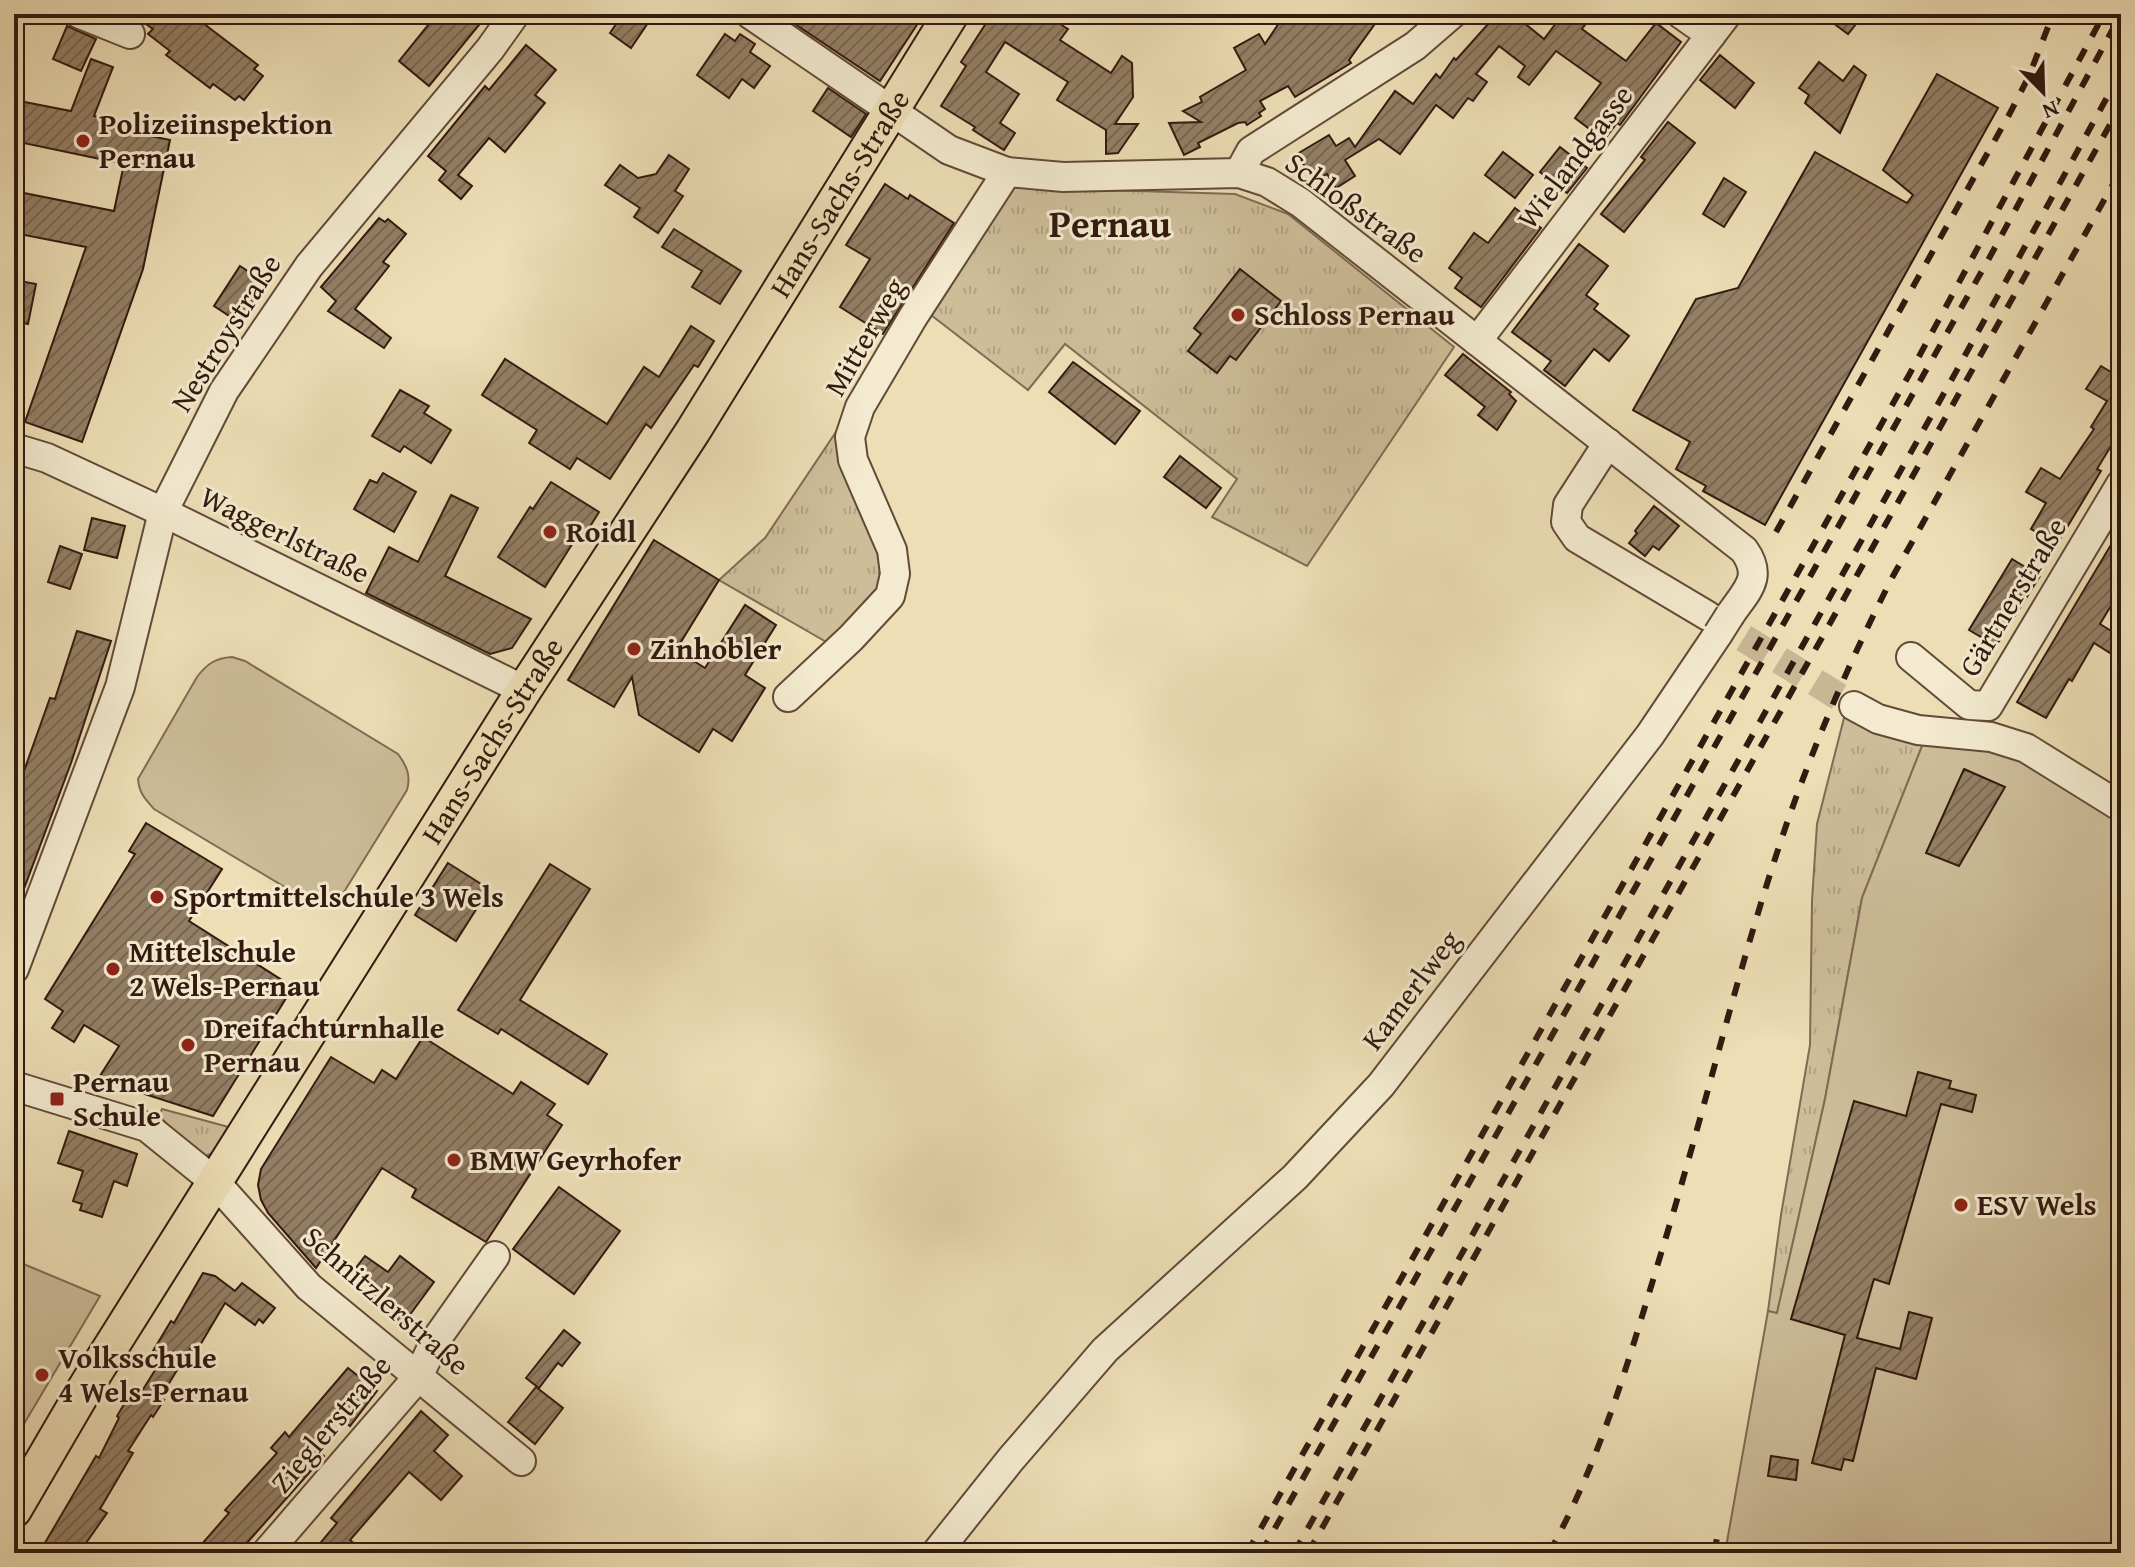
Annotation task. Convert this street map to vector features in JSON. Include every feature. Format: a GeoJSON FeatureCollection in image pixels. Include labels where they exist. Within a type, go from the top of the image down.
{"type":"FeatureCollection","features":[{"type":"Feature","properties":{"kind":"main road","name":"Hans-Sachs-Straße"},"geometry":{"type":"LineString","coordinates":[[14,1510],[87,1385],[524,690],[693,431],[951,14]]}},
{"type":"Feature","properties":{"kind":"street"},"geometry":{"type":"LineString","coordinates":[[80,14],[130,34]]}},
{"type":"Feature","properties":{"kind":"street","name":"Nestroystraße"},"geometry":{"type":"LineString","coordinates":[[14,969],[120,687],[163,512],[224,391],[309,266],[490,49],[515,14]]}},
{"type":"Feature","properties":{"kind":"street","name":"Schloßstraße"},"geometry":{"type":"LineString","coordinates":[[750,14],[949,150],[1007,172],[1063,177],[1239,173],[1267,182],[1301,203],[1608,443]]}},
{"type":"Feature","properties":{"kind":"street"},"geometry":{"type":"LineString","coordinates":[[1239,173],[1251,151],[1415,46],[1452,14]]}},
{"type":"Feature","properties":{"kind":"street"},"geometry":{"type":"LineString","coordinates":[[1681,14],[1719,24]]}},
{"type":"Feature","properties":{"kind":"street","name":"Wielandgasse"},"geometry":{"type":"LineString","coordinates":[[1477,341],[1719,24]]}},
{"type":"Feature","properties":{"kind":"street","name":"Mitterweg"},"geometry":{"type":"LineString","coordinates":[[788,697],[851,638],[890,596],[895,574],[892,550],[853,460],[850,437],[860,407],[913,317],[1007,172]]}},
{"type":"Feature","properties":{"kind":"street"},"geometry":{"type":"LineString","coordinates":[[1608,443],[1568,505],[1566,522],[1577,538],[1719,622]]}},
{"type":"Feature","properties":{"kind":"street","name":"Kamerlweg"},"geometry":{"type":"LineString","coordinates":[[936,1553],[1011,1459],[1105,1350],[1295,1177],[1381,1085],[1650,735],[1719,622],[1754,579],[1754,564],[1744,550],[1608,443]]}},
{"type":"Feature","properties":{"kind":"street","name":"Waggerlstraße"},"geometry":{"type":"LineString","coordinates":[[14,448],[47,458],[163,512],[524,690]]}},
{"type":"Feature","properties":{"kind":"street","name":"Gärtnerstraße"},"geometry":{"type":"LineString","coordinates":[[1911,657],[1969,705],[1988,706],[2121,484]]}},
{"type":"Feature","properties":{"kind":"street"},"geometry":{"type":"LineString","coordinates":[[1854,706],[1878,719],[1918,730],[1991,737],[2026,748],[2121,807]]}},
{"type":"Feature","properties":{"kind":"street","name":"Schnitzlerstraße"},"geometry":{"type":"LineString","coordinates":[[14,1086],[147,1127],[215,1182],[309,1287],[521,1461]]}},
{"type":"Feature","properties":{"kind":"street","name":"Zieglerstraße"},"geometry":{"type":"LineString","coordinates":[[266,1553],[418,1377],[435,1341],[495,1256]]}},
{"type":"Feature","properties":{"kind":"green space"},"geometry":{"type":"Polygon","coordinates":[[[1011,187],[1235,194],[1288,214],[1454,347],[1307,566],[1212,517],[1237,479],[1065,344],[1028,390],[931,315],[1011,187]]]}},
{"type":"Feature","properties":{"kind":"green space"},"geometry":{"type":"Polygon","coordinates":[[[848,414],[903,554],[847,654],[719,580],[765,538],[848,414]]]}},
{"type":"Feature","properties":{"kind":"green space"},"geometry":{"type":"Polygon","coordinates":[[[232,657],[245,661],[398,754],[406,767],[409,780],[407,790],[344,892],[328,903],[310,902],[154,809],[141,792],[138,779],[197,677],[212,662],[232,657]]]}},
{"type":"Feature","properties":{"kind":"green space"},"geometry":{"type":"Polygon","coordinates":[[[1845,714],[1924,741],[1862,898],[1825,1099],[1777,1314],[1768,1311],[1810,1045],[1812,901],[1817,824],[1845,714]]]}},
{"type":"Feature","properties":{"kind":"green space","name":"ESV Wels"},"geometry":{"type":"Polygon","coordinates":[[[1924,741],[2003,751],[2121,822],[2121,1553],[1725,1553],[1768,1311],[1777,1313],[1825,1099],[1862,898],[1924,741]]]}},
{"type":"Feature","properties":{"kind":"green space"},"geometry":{"type":"Polygon","coordinates":[[[162,1109],[234,1129],[218,1151],[203,1157],[159,1116],[162,1109]]]}},
{"type":"Feature","properties":{"kind":"green space","name":"Volksschule 4 Wels-Pernau"},"geometry":{"type":"Polygon","coordinates":[[[14,1260],[100,1296],[15,1439],[14,1438],[14,1260]]]}},
{"type":"Feature","properties":{"kind":"building"},"geometry":{"type":"Polygon","coordinates":[[[153,14],[191,14],[258,65],[254,69],[263,76],[244,100],[239,96],[235,100],[213,84],[210,88],[166,55],[170,51],[148,34],[153,29],[146,24],[153,14]]]}},
{"type":"Feature","properties":{"kind":"building"},"geometry":{"type":"Polygon","coordinates":[[[437,14],[488,14],[429,86],[399,61],[437,14]]]}},
{"type":"Feature","properties":{"kind":"building"},"geometry":{"type":"Polygon","coordinates":[[[623,14],[654,14],[631,48],[610,33],[623,14]]]}},
{"type":"Feature","properties":{"kind":"building"},"geometry":{"type":"Polygon","coordinates":[[[780,14],[924,14],[880,81],[780,14]]]}},
{"type":"Feature","properties":{"kind":"building"},"geometry":{"type":"Polygon","coordinates":[[[992,14],[1067,14],[1060,24],[1068,29],[1060,40],[1111,73],[1122,56],[1132,63],[1133,97],[1115,124],[1138,124],[1118,153],[1106,154],[1106,130],[1057,100],[1068,82],[1005,42],[986,72],[1019,94],[1000,123],[1015,133],[1004,150],[941,106],[966,66],[961,62],[992,14]]]}},
{"type":"Feature","properties":{"kind":"building"},"geometry":{"type":"Polygon","coordinates":[[[1285,14],[1382,14],[1349,60],[1351,63],[1295,97],[1288,86],[1260,101],[1265,109],[1259,113],[1261,116],[1247,125],[1245,122],[1238,123],[1198,143],[1200,147],[1184,155],[1169,123],[1201,122],[1183,111],[1202,102],[1200,97],[1246,70],[1234,48],[1259,34],[1265,44],[1285,14]]]}},
{"type":"Feature","properties":{"kind":"building"},"geometry":{"type":"Polygon","coordinates":[[[1497,14],[1513,14],[1544,39],[1563,14],[1593,14],[1582,29],[1626,61],[1656,23],[1681,42],[1620,125],[1617,123],[1604,140],[1575,118],[1601,83],[1556,51],[1529,85],[1518,77],[1525,66],[1499,46],[1476,74],[1487,82],[1473,101],[1468,98],[1453,118],[1436,105],[1400,154],[1379,139],[1345,160],[1355,176],[1336,188],[1327,174],[1314,181],[1297,154],[1329,135],[1336,146],[1349,138],[1355,147],[1395,91],[1413,104],[1436,74],[1440,78],[1454,58],[1456,60],[1497,14]]]}},
{"type":"Feature","properties":{"kind":"building"},"geometry":{"type":"Polygon","coordinates":[[[1821,14],[1864,14],[1848,34],[1821,14]]]}},
{"type":"Feature","properties":{"kind":"building"},"geometry":{"type":"Polygon","coordinates":[[[67,26],[96,39],[81,71],[53,59],[67,26]]]}},
{"type":"Feature","properties":{"kind":"building"},"geometry":{"type":"Polygon","coordinates":[[[725,34],[735,41],[740,34],[755,44],[750,52],[770,66],[754,88],[742,79],[729,98],[697,75],[725,34]]]}},
{"type":"Feature","properties":{"kind":"building"},"geometry":{"type":"Polygon","coordinates":[[[526,45],[556,70],[535,95],[545,103],[505,152],[489,138],[458,175],[472,186],[461,199],[439,180],[446,171],[428,156],[485,86],[489,90],[526,45]]]}},
{"type":"Feature","properties":{"kind":"building"},"geometry":{"type":"Polygon","coordinates":[[[1720,55],[1754,83],[1735,108],[1700,80],[1720,55]]]}},
{"type":"Feature","properties":{"kind":"building"},"geometry":{"type":"Polygon","coordinates":[[[91,59],[113,67],[94,116],[104,118],[103,126],[170,140],[143,269],[82,442],[25,422],[86,247],[14,233],[14,191],[114,211],[124,164],[14,141],[14,100],[71,111],[91,59]]]}},
{"type":"Feature","properties":{"kind":"building"},"geometry":{"type":"Polygon","coordinates":[[[1819,62],[1843,81],[1854,66],[1866,75],[1840,133],[1805,103],[1809,95],[1799,88],[1819,62]]]}},
{"type":"Feature","properties":{"kind":"building"},"geometry":{"type":"Polygon","coordinates":[[[1937,74],[1998,108],[1765,525],[1703,491],[1706,486],[1676,469],[1690,442],[1633,410],[1696,299],[1738,288],[1815,152],[1907,203],[1913,195],[1883,170],[1937,74]]]}},
{"type":"Feature","properties":{"kind":"building"},"geometry":{"type":"Polygon","coordinates":[[[828,88],[866,114],[851,137],[813,111],[828,88]]]}},
{"type":"Feature","properties":{"kind":"building"},"geometry":{"type":"Polygon","coordinates":[[[1668,122],[1695,143],[1624,232],[1601,214],[1645,160],[1641,157],[1668,122]]]}},
{"type":"Feature","properties":{"kind":"building"},"geometry":{"type":"Polygon","coordinates":[[[1560,147],[1587,168],[1567,193],[1540,172],[1560,147]]]}},
{"type":"Feature","properties":{"kind":"building"},"geometry":{"type":"Polygon","coordinates":[[[1503,152],[1533,175],[1515,198],[1485,175],[1503,152]]]}},
{"type":"Feature","properties":{"kind":"building"},"geometry":{"type":"Polygon","coordinates":[[[669,155],[689,169],[675,191],[683,196],[658,233],[634,217],[640,208],[605,185],[620,165],[638,178],[656,174],[669,155]]]}},
{"type":"Feature","properties":{"kind":"building"},"geometry":{"type":"Polygon","coordinates":[[[1724,178],[1746,192],[1724,227],[1703,214],[1724,178]]]}},
{"type":"Feature","properties":{"kind":"building"},"geometry":{"type":"Polygon","coordinates":[[[885,184],[908,199],[910,195],[954,223],[883,334],[840,307],[870,259],[846,245],[885,184]]]}},
{"type":"Feature","properties":{"kind":"building"},"geometry":{"type":"Polygon","coordinates":[[[1515,208],[1541,228],[1481,307],[1455,288],[1462,278],[1449,268],[1474,233],[1488,243],[1515,208]]]}},
{"type":"Feature","properties":{"kind":"building"},"geometry":{"type":"Polygon","coordinates":[[[379,218],[385,222],[388,219],[406,234],[383,262],[389,266],[355,309],[391,338],[384,348],[328,311],[336,301],[321,287],[379,218]]]}},
{"type":"Feature","properties":{"kind":"building"},"geometry":{"type":"Polygon","coordinates":[[[674,229],[741,271],[720,304],[692,287],[702,271],[662,247],[674,229]]]}},
{"type":"Feature","properties":{"kind":"building"},"geometry":{"type":"Polygon","coordinates":[[[1579,244],[1608,266],[1586,295],[1598,304],[1594,309],[1629,336],[1609,361],[1594,349],[1565,386],[1544,370],[1551,361],[1512,332],[1579,244]]]}},
{"type":"Feature","properties":{"kind":"building"},"geometry":{"type":"Polygon","coordinates":[[[240,266],[266,283],[240,323],[214,306],[240,266]]]}},
{"type":"Feature","properties":{"kind":"building","name":"Schloss Pernau"},"geometry":{"type":"Polygon","coordinates":[[[1240,269],[1281,301],[1236,360],[1230,356],[1217,373],[1188,351],[1201,334],[1194,328],[1240,269]]]}},
{"type":"Feature","properties":{"kind":"building"},"geometry":{"type":"Polygon","coordinates":[[[14,280],[36,284],[28,324],[14,321],[14,280]]]}},
{"type":"Feature","properties":{"kind":"building"},"geometry":{"type":"Polygon","coordinates":[[[691,326],[714,341],[651,428],[646,424],[610,479],[577,458],[570,469],[529,443],[537,430],[482,395],[505,359],[607,424],[644,367],[659,377],[691,326]]]}},
{"type":"Feature","properties":{"kind":"building"},"geometry":{"type":"Polygon","coordinates":[[[1463,354],[1511,392],[1509,394],[1516,401],[1497,430],[1478,415],[1485,407],[1445,375],[1463,354]]]}},
{"type":"Feature","properties":{"kind":"building"},"geometry":{"type":"Polygon","coordinates":[[[1073,362],[1140,411],[1115,444],[1049,392],[1073,362]]]}},
{"type":"Feature","properties":{"kind":"building"},"geometry":{"type":"Polygon","coordinates":[[[2101,366],[2121,378],[2121,445],[2114,441],[2097,469],[2101,471],[2057,544],[2031,529],[2046,503],[2026,492],[2041,468],[2060,479],[2094,429],[2091,427],[2107,401],[2086,389],[2101,366]]]}},
{"type":"Feature","properties":{"kind":"building"},"geometry":{"type":"Polygon","coordinates":[[[400,390],[429,406],[424,413],[451,430],[431,463],[404,446],[400,452],[372,436],[400,390]]]}},
{"type":"Feature","properties":{"kind":"building"},"geometry":{"type":"Polygon","coordinates":[[[1180,456],[1221,488],[1206,508],[1164,477],[1180,456]]]}},
{"type":"Feature","properties":{"kind":"building"},"geometry":{"type":"Polygon","coordinates":[[[383,473],[416,492],[394,532],[354,509],[370,480],[377,483],[383,473]]]}},
{"type":"Feature","properties":{"kind":"building","name":"Roidl"},"geometry":{"type":"Polygon","coordinates":[[[551,482],[599,512],[581,541],[576,538],[545,587],[498,557],[530,507],[533,509],[551,482]]]}},
{"type":"Feature","properties":{"kind":"building"},"geometry":{"type":"Polygon","coordinates":[[[451,495],[478,508],[445,576],[531,619],[512,648],[490,654],[366,593],[389,547],[418,562],[451,495]]]}},
{"type":"Feature","properties":{"kind":"building"},"geometry":{"type":"Polygon","coordinates":[[[1654,506],[1679,526],[1659,550],[1653,546],[1645,556],[1629,543],[1654,506]]]}},
{"type":"Feature","properties":{"kind":"building"},"geometry":{"type":"Polygon","coordinates":[[[92,518],[125,526],[117,558],[84,550],[92,518]]]}},
{"type":"Feature","properties":{"kind":"building"},"geometry":{"type":"Polygon","coordinates":[[[2121,528],[2121,589],[2100,624],[2121,637],[2121,660],[2094,643],[2046,718],[2017,702],[2121,528]]]}},
{"type":"Feature","properties":{"kind":"building","name":"Zinhobler"},"geometry":{"type":"Polygon","coordinates":[[[654,540],[719,580],[676,650],[705,668],[745,605],[776,625],[745,675],[765,688],[732,741],[713,729],[699,752],[639,715],[632,677],[614,707],[568,680],[654,540]]]}},
{"type":"Feature","properties":{"kind":"building"},"geometry":{"type":"Polygon","coordinates":[[[60,546],[82,554],[70,589],[48,582],[60,546]]]}},
{"type":"Feature","properties":{"kind":"building"},"geometry":{"type":"Polygon","coordinates":[[[2012,559],[2040,576],[1996,646],[1969,630],[2012,559]]]}},
{"type":"Feature","properties":{"kind":"building"},"geometry":{"type":"Polygon","coordinates":[[[77,631],[111,641],[71,763],[14,910],[14,799],[50,698],[55,699],[77,631]]]}},
{"type":"Feature","properties":{"kind":"building"},"geometry":{"type":"Polygon","coordinates":[[[1964,769],[2005,787],[1959,866],[1926,853],[1964,769]]]}},
{"type":"Feature","properties":{"kind":"building"},"geometry":{"type":"Polygon","coordinates":[[[146,823],[222,869],[189,921],[293,987],[213,1116],[98,1079],[119,1046],[84,1025],[74,1042],[52,1028],[63,1011],[45,999],[135,854],[129,851],[146,823]]]}},
{"type":"Feature","properties":{"kind":"building"},"geometry":{"type":"Polygon","coordinates":[[[448,863],[489,889],[456,941],[415,915],[448,863]]]}},
{"type":"Feature","properties":{"kind":"building"},"geometry":{"type":"Polygon","coordinates":[[[550,864],[590,889],[520,1000],[607,1054],[588,1084],[501,1029],[498,1034],[458,1010],[550,864]]]}},
{"type":"Feature","properties":{"kind":"building","name":"BMW Geyrhofer"},"geometry":{"type":"Polygon","coordinates":[[[423,1037],[513,1094],[521,1082],[555,1104],[547,1115],[562,1125],[486,1242],[412,1197],[416,1189],[382,1168],[316,1268],[268,1213],[258,1185],[261,1169],[331,1057],[374,1083],[382,1070],[396,1079],[423,1037]]]}},
{"type":"Feature","properties":{"kind":"building"},"geometry":{"type":"Polygon","coordinates":[[[1918,1072],[1951,1081],[1949,1088],[1976,1095],[1972,1112],[1941,1104],[1889,1284],[1874,1279],[1857,1338],[1900,1349],[1909,1312],[1932,1318],[1916,1379],[1876,1368],[1853,1461],[1844,1459],[1841,1470],[1812,1463],[1845,1335],[1791,1319],[1854,1101],[1906,1116],[1918,1072]]]}},
{"type":"Feature","properties":{"kind":"building"},"geometry":{"type":"Polygon","coordinates":[[[69,1131],[137,1154],[127,1186],[114,1181],[102,1217],[80,1210],[82,1204],[73,1201],[83,1171],[58,1163],[69,1131]]]}},
{"type":"Feature","properties":{"kind":"building"},"geometry":{"type":"Polygon","coordinates":[[[559,1187],[620,1231],[574,1294],[513,1249],[559,1187]]]}},
{"type":"Feature","properties":{"kind":"building"},"geometry":{"type":"Polygon","coordinates":[[[365,1256],[388,1272],[400,1256],[434,1282],[403,1324],[369,1299],[375,1290],[352,1273],[365,1256]]]}},
{"type":"Feature","properties":{"kind":"building"},"geometry":{"type":"Polygon","coordinates":[[[203,1273],[215,1276],[235,1291],[242,1283],[275,1308],[263,1323],[259,1319],[255,1325],[225,1303],[196,1352],[190,1349],[160,1398],[164,1400],[128,1451],[133,1453],[100,1509],[107,1513],[79,1553],[39,1553],[96,1456],[99,1458],[119,1418],[117,1416],[132,1391],[139,1396],[160,1362],[150,1356],[171,1321],[174,1323],[203,1273]]]}},
{"type":"Feature","properties":{"kind":"building"},"geometry":{"type":"Polygon","coordinates":[[[564,1330],[580,1343],[562,1366],[558,1363],[539,1388],[526,1378],[564,1330]]]}},
{"type":"Feature","properties":{"kind":"building"},"geometry":{"type":"Polygon","coordinates":[[[348,1368],[377,1391],[350,1426],[338,1417],[314,1447],[324,1456],[238,1553],[194,1553],[229,1513],[225,1510],[277,1453],[271,1448],[285,1432],[289,1437],[348,1368]]]}},
{"type":"Feature","properties":{"kind":"building"},"geometry":{"type":"Polygon","coordinates":[[[536,1387],[563,1408],[535,1444],[508,1422],[536,1387]]]}},
{"type":"Feature","properties":{"kind":"building"},"geometry":{"type":"Polygon","coordinates":[[[421,1411],[448,1435],[434,1451],[462,1476],[441,1500],[409,1472],[350,1540],[365,1553],[312,1553],[337,1523],[331,1518],[421,1411]]]}},
{"type":"Feature","properties":{"kind":"building"},"geometry":{"type":"Polygon","coordinates":[[[1771,1456],[1798,1460],[1796,1480],[1768,1476],[1771,1456]]]}},
{"type":"Feature","properties":{"kind":"tunnel"},"geometry":{"type":"LineString","coordinates":[[1708,616],[1854,706]]}},
{"type":"Feature","properties":{"kind":"railway"},"geometry":{"type":"LineString","coordinates":[[1776,532],[2010,113],[2029,76],[2053,14]]}},
{"type":"Feature","properties":{"kind":"railway"},"geometry":{"type":"LineString","coordinates":[[1247,1553],[1909,375],[2104,14]]}},
{"type":"Feature","properties":{"kind":"railway"},"geometry":{"type":"LineString","coordinates":[[1261,1553],[1992,253],[2121,14]]}},
{"type":"Feature","properties":{"kind":"railway"},"geometry":{"type":"LineString","coordinates":[[1294,1553],[2121,72]]}},
{"type":"Feature","properties":{"kind":"railway"},"geometry":{"type":"LineString","coordinates":[[1308,1553],[2121,105]]}},
{"type":"Feature","properties":{"kind":"railway"},"geometry":{"type":"LineString","coordinates":[[1549,1553],[1586,1477],[1616,1398],[1666,1237],[1771,871],[1823,727],[1893,576],[2121,170]]}},
{"type":"Feature","properties":{"kind":"railway"},"geometry":{"type":"LineString","coordinates":[[1714,1553],[1719,1528]]}},
{"type":"Feature","properties":{"kind":"place","name":"Polizeiinspektion Pernau"},"geometry":{"type":"Point","coordinates":[83,141]}},
{"type":"Feature","properties":{"kind":"place","name":"Schloss Pernau"},"geometry":{"type":"Point","coordinates":[1238,315]}},
{"type":"Feature","properties":{"kind":"place","name":"Roidl"},"geometry":{"type":"Point","coordinates":[550,532]}},
{"type":"Feature","properties":{"kind":"place","name":"Zinhobler"},"geometry":{"type":"Point","coordinates":[634,649]}},
{"type":"Feature","properties":{"kind":"place","name":"Sportmittelschule 3 Wels"},"geometry":{"type":"Point","coordinates":[157,897]}},
{"type":"Feature","properties":{"kind":"place","name":"Mittelschule 2 Wels-Pernau"},"geometry":{"type":"Point","coordinates":[113,969]}},
{"type":"Feature","properties":{"kind":"place","name":"Dreifachturnhalle Pernau"},"geometry":{"type":"Point","coordinates":[188,1045]}},
{"type":"Feature","properties":{"kind":"place","name":"Pernau Schule"},"geometry":{"type":"Point","coordinates":[57,1099]}},
{"type":"Feature","properties":{"kind":"place","name":"BMW Geyrhofer"},"geometry":{"type":"Point","coordinates":[454,1160]}},
{"type":"Feature","properties":{"kind":"place","name":"ESV Wels"},"geometry":{"type":"Point","coordinates":[1961,1205]}},
{"type":"Feature","properties":{"kind":"place","name":"Volksschule 4 Wels-Pernau"},"geometry":{"type":"Point","coordinates":[42,1375]}},
{"type":"Feature","properties":{"kind":"district","name":"Pernau"},"geometry":{"type":"Point","coordinates":[1110,224]}}]}
